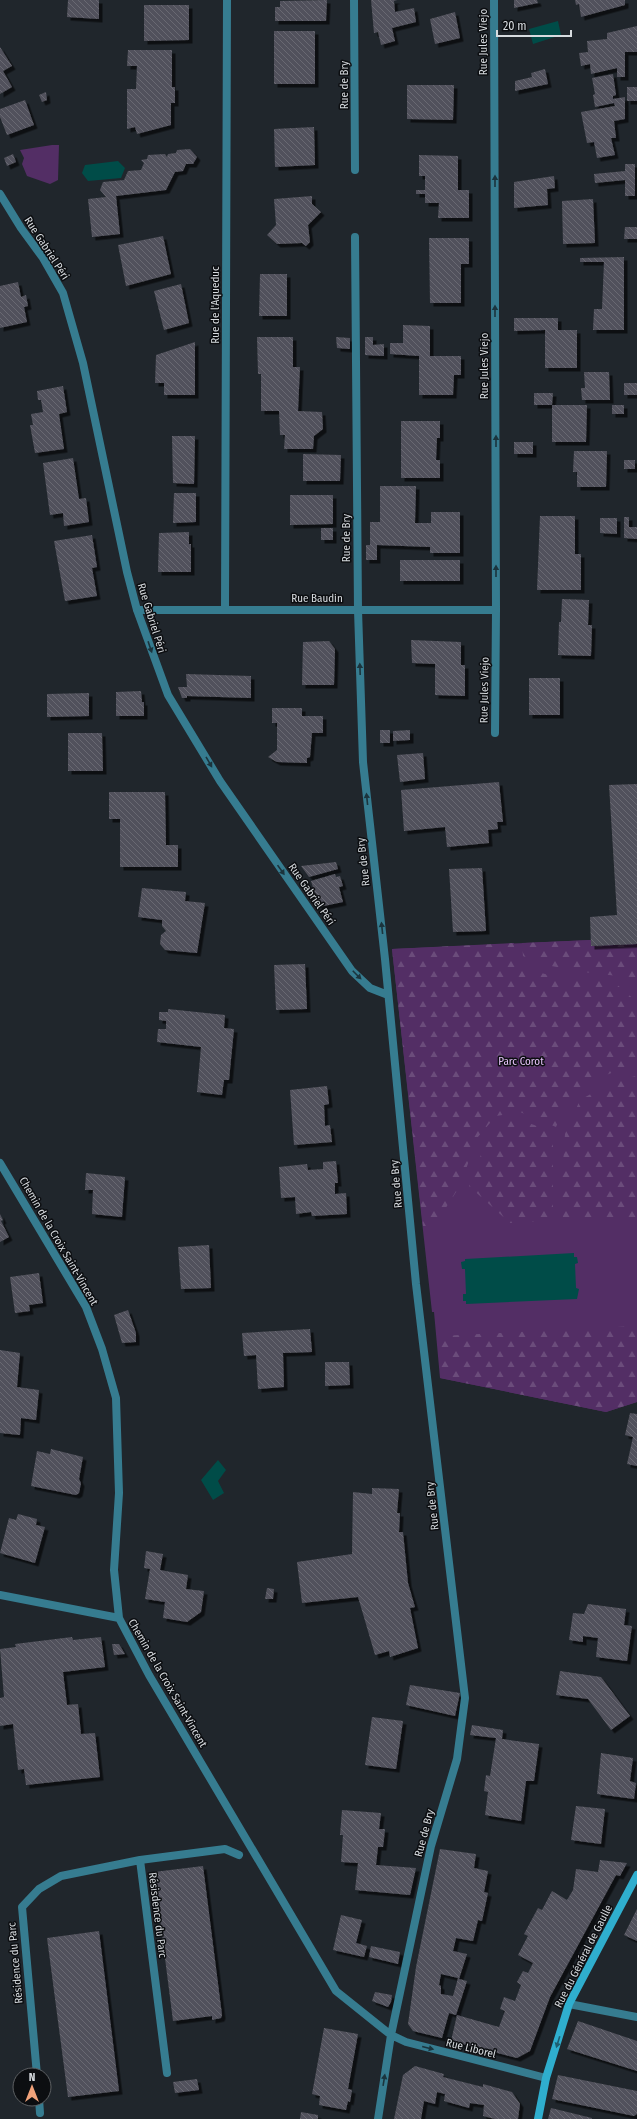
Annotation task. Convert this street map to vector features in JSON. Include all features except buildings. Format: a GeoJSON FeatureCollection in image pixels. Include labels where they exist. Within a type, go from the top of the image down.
{"type":"FeatureCollection","features":[{"type":"Feature","properties":{"kind":"street","name":"Rue de l'Aqueduc"},"geometry":{"type":"LineString","coordinates":[[225,609],[227,0]]}},
{"type":"Feature","properties":{"kind":"street","name":"Rue de Bry"},"geometry":{"type":"LineString","coordinates":[[354,0],[355,170]]}},
{"type":"Feature","properties":{"kind":"street","name":"Rue Jules Viejo"},"geometry":{"type":"LineString","coordinates":[[494,0],[496,610],[494,733]]}},
{"type":"Feature","properties":{"kind":"street","name":"Rue Gabriel Péri"},"geometry":{"type":"LineString","coordinates":[[0,194],[21,228],[43,258],[64,299],[84,371],[127,572],[137,610],[168,695],[220,781],[352,971],[370,988],[388,995]]}},
{"type":"Feature","properties":{"kind":"street","name":"Rue de Bry"},"geometry":{"type":"LineString","coordinates":[[356,237],[358,610],[363,762],[388,995],[416,1284],[465,1698],[457,1759],[431,1846],[391,2035],[378,2119]]}},
{"type":"Feature","properties":{"kind":"street","name":"Rue Baudin"},"geometry":{"type":"LineString","coordinates":[[137,610],[496,610]]}},
{"type":"Feature","properties":{"kind":"street","name":"Chemin de la Croix Saint-Vincent"},"geometry":{"type":"LineString","coordinates":[[0,1163],[86,1307],[102,1349],[116,1398],[118,1493],[114,1570],[118,1618],[149,1675],[336,1991],[391,2035]]}},
{"type":"Feature","properties":{"kind":"street"},"geometry":{"type":"LineString","coordinates":[[0,1595],[118,1618]]}},
{"type":"Feature","properties":{"kind":"street","name":"Résisdence du Parc"},"geometry":{"type":"LineString","coordinates":[[167,2073],[140,1860],[225,1849],[239,1855]]}},
{"type":"Feature","properties":{"kind":"street","name":"Résidence du Parc"},"geometry":{"type":"LineString","coordinates":[[36,2067],[22,1907],[39,1889],[61,1876],[140,1860]]}},
{"type":"Feature","properties":{"kind":"street","name":"Rue du Général de Gaulle"},"geometry":{"type":"LineString","coordinates":[[538,2119],[546,2078],[569,2004],[637,1875]]}},
{"type":"Feature","properties":{"kind":"street"},"geometry":{"type":"LineString","coordinates":[[569,2004],[637,2017]]}},
{"type":"Feature","properties":{"kind":"street","name":"Rue Liborel"},"geometry":{"type":"LineString","coordinates":[[391,2035],[406,2042],[546,2078]]}},
{"type":"Feature","properties":{"kind":"street"},"geometry":{"type":"LineString","coordinates":[[40,2107],[40,2113]]}},
{"type":"Feature","properties":{"kind":"green space"},"geometry":{"type":"Polygon","coordinates":[[[59,145],[58,180],[50,184],[27,176],[22,164],[24,158],[20,150],[59,145]]]}},
{"type":"Feature","properties":{"kind":"green space","name":"Parc Corot"},"geometry":{"type":"Polygon","coordinates":[[[591,940],[591,946],[637,944],[637,1402],[606,1412],[440,1378],[434,1312],[432,1312],[392,949],[591,940]]]}},
{"type":"Feature","properties":{"kind":"green space"},"geometry":{"type":"Polygon","coordinates":[[[591,940],[591,946],[637,944],[637,992],[618,976],[583,972],[541,964],[523,956],[522,943],[591,940]]]}},
{"type":"Feature","properties":{"kind":"green space"},"geometry":{"type":"Polygon","coordinates":[[[514,943],[515,960],[538,972],[559,978],[614,982],[637,1002],[637,1065],[597,1079],[579,1091],[565,1107],[556,1127],[520,1112],[496,1116],[477,1138],[460,1186],[434,1226],[423,1226],[392,949],[514,943]]]}},
{"type":"Feature","properties":{"kind":"green space"},"geometry":{"type":"Polygon","coordinates":[[[637,1076],[637,1217],[563,1220],[561,1192],[565,1134],[580,1100],[616,1080],[637,1076]]]}},
{"type":"Feature","properties":{"kind":"green space"},"geometry":{"type":"Polygon","coordinates":[[[517,1119],[537,1126],[553,1135],[553,1221],[510,1223],[469,1186],[479,1162],[485,1139],[499,1122],[517,1119]]]}},
{"type":"Feature","properties":{"kind":"green space"},"geometry":{"type":"Polygon","coordinates":[[[637,1326],[637,1402],[606,1412],[440,1378],[440,1336],[637,1326]]]}},
{"type":"Feature","properties":{"kind":"shaded area"},"geometry":{"type":"Polygon","coordinates":[[[558,21],[561,35],[533,44],[529,29],[558,21]]]}},
{"type":"Feature","properties":{"kind":"shaded area"},"geometry":{"type":"Polygon","coordinates":[[[118,161],[125,168],[121,178],[88,181],[82,173],[85,165],[118,161]]]}},
{"type":"Feature","properties":{"kind":"shaded area"},"geometry":{"type":"Polygon","coordinates":[[[574,1253],[574,1257],[577,1257],[578,1263],[575,1264],[576,1288],[579,1289],[577,1299],[466,1304],[466,1301],[463,1301],[463,1294],[466,1294],[465,1269],[462,1269],[461,1262],[465,1261],[465,1259],[574,1253]]]}},
{"type":"Feature","properties":{"kind":"shaded area"},"geometry":{"type":"Polygon","coordinates":[[[218,1460],[226,1470],[218,1481],[224,1493],[213,1500],[201,1480],[218,1460]]]}}]}
